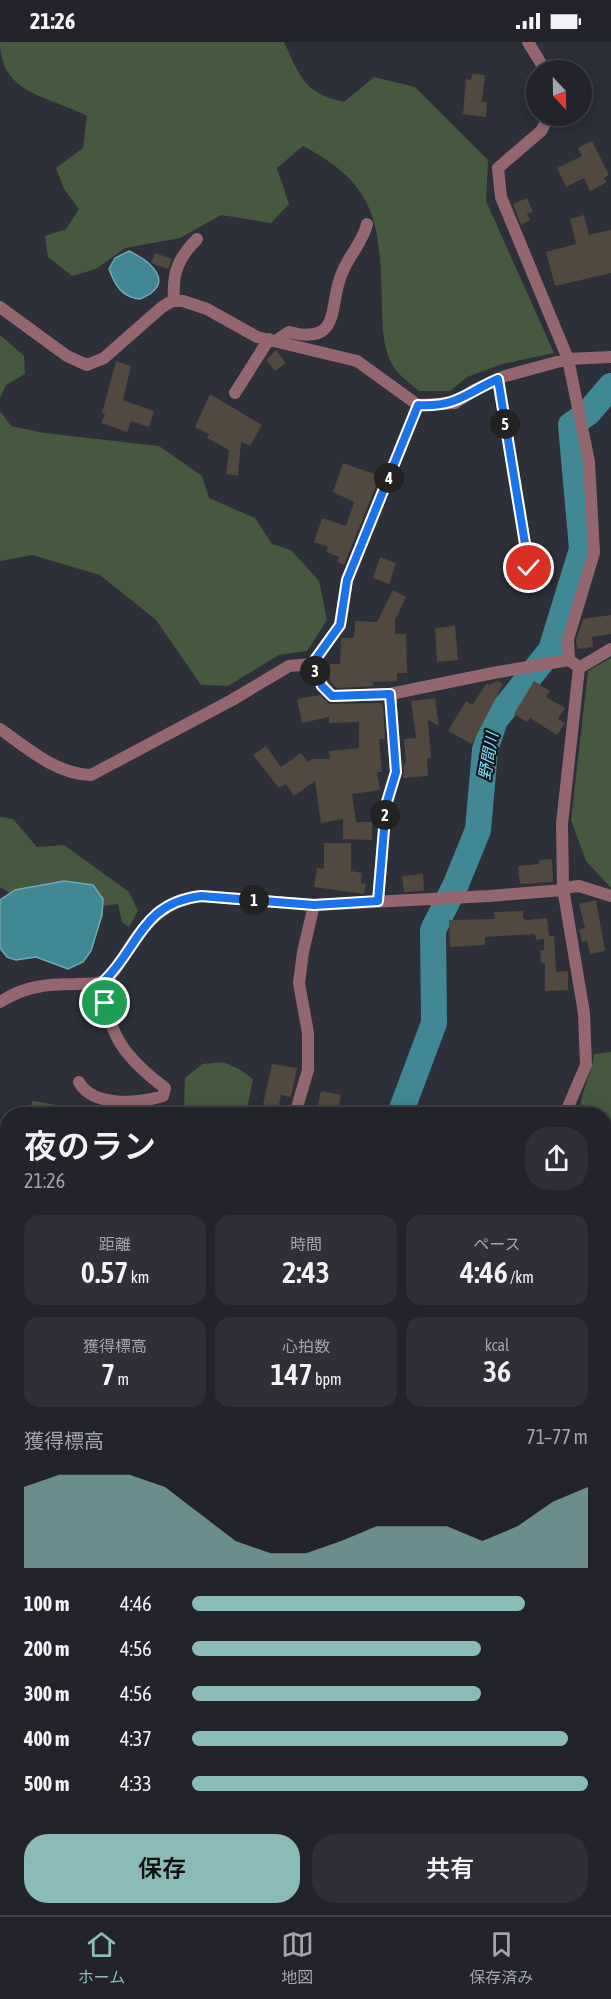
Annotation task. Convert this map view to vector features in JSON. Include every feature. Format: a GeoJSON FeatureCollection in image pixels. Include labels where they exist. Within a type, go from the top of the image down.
{"type":"FeatureCollection","features":[{"type":"Feature","properties":{"kind":"street"},"geometry":{"type":"LineString","coordinates":[[528,42],[539,60]]}},
{"type":"Feature","properties":{"kind":"street"},"geometry":{"type":"LineString","coordinates":[[544,126],[541,131],[498,168],[501,197],[568,359],[589,462],[594,553],[568,639],[574,664],[562,824],[563,889],[584,1013],[586,1065],[571,1107]]}},
{"type":"Feature","properties":{"kind":"street"},"geometry":{"type":"LineString","coordinates":[[235,393],[273,339],[290,332],[307,337],[326,329],[332,320],[337,284],[364,235],[367,224]]}},
{"type":"Feature","properties":{"kind":"street"},"geometry":{"type":"LineString","coordinates":[[174,301],[176,266],[181,255],[197,239]]}},
{"type":"Feature","properties":{"kind":"street"},"geometry":{"type":"LineString","coordinates":[[0,307],[67,356],[87,365],[104,358],[162,307],[174,301],[207,309],[257,337],[357,361],[418,405],[438,406],[455,403],[498,379],[568,359],[611,357]]}},
{"type":"Feature","properties":{"kind":"street"},"geometry":{"type":"LineString","coordinates":[[498,379],[529,568]]}},
{"type":"Feature","properties":{"kind":"street"},"geometry":{"type":"LineString","coordinates":[[0,729],[62,769],[75,775],[90,775],[290,666],[312,664],[340,625],[347,580],[418,405]]}},
{"type":"Feature","properties":{"kind":"street"},"geometry":{"type":"LineString","coordinates":[[312,664],[322,686],[332,696],[390,694],[493,673],[574,664],[611,649]]}},
{"type":"Feature","properties":{"kind":"street"},"geometry":{"type":"LineString","coordinates":[[378,901],[386,805],[396,772],[390,694]]}},
{"type":"Feature","properties":{"kind":"street"},"geometry":{"type":"LineString","coordinates":[[0,1002],[12,994],[34,986],[103,982],[115,971],[139,930],[151,918],[185,898],[201,896],[314,905],[489,896],[579,886],[611,896]]}},
{"type":"Feature","properties":{"kind":"street"},"geometry":{"type":"LineString","coordinates":[[298,1107],[308,1071],[308,1032],[299,983],[303,952],[314,905]]}},
{"type":"Feature","properties":{"kind":"street"},"geometry":{"type":"LineString","coordinates":[[79,1082],[83,1089],[129,1103],[164,1096],[165,1088],[136,1064],[119,1045],[110,1026],[103,982]]}},
{"type":"Feature","properties":{"kind":"green space"},"geometry":{"type":"Polygon","coordinates":[[[0,42],[284,42],[305,82],[320,94],[331,98],[344,102],[374,77],[415,87],[488,160],[486,201],[554,353],[502,364],[467,377],[450,391],[419,391],[395,369],[385,345],[380,254],[371,212],[348,177],[328,161],[303,146],[277,168],[289,204],[271,223],[221,215],[180,238],[125,248],[96,269],[72,276],[48,257],[45,236],[66,229],[79,209],[64,189],[56,168],[83,148],[87,116],[43,98],[18,83],[8,73],[2,59],[0,42]]]}},
{"type":"Feature","properties":{"kind":"green space"},"geometry":{"type":"Polygon","coordinates":[[[0,335],[24,356],[25,374],[6,385],[0,398],[0,335]]]}},
{"type":"Feature","properties":{"kind":"green space"},"geometry":{"type":"Polygon","coordinates":[[[0,411],[11,426],[44,433],[159,446],[202,476],[209,498],[255,518],[272,544],[291,550],[319,581],[327,620],[307,651],[279,655],[228,686],[201,685],[156,620],[100,575],[32,555],[0,561],[0,411]]]}},
{"type":"Feature","properties":{"kind":"green space"},"geometry":{"type":"Polygon","coordinates":[[[611,658],[611,888],[586,861],[571,820],[588,671],[611,658]]]}},
{"type":"Feature","properties":{"kind":"green space"},"geometry":{"type":"Polygon","coordinates":[[[0,817],[13,819],[37,847],[64,845],[129,892],[138,911],[129,927],[122,922],[118,904],[87,908],[28,904],[0,887],[0,817]]]}},
{"type":"Feature","properties":{"kind":"green space"},"geometry":{"type":"Polygon","coordinates":[[[611,1052],[611,1107],[580,1107],[594,1054],[611,1052]]]}},
{"type":"Feature","properties":{"kind":"green space"},"geometry":{"type":"Polygon","coordinates":[[[223,1062],[253,1079],[247,1107],[184,1107],[185,1078],[202,1064],[223,1062]]]}},
{"type":"Feature","properties":{"kind":"green space"},"geometry":{"type":"Polygon","coordinates":[[[33,1101],[69,1107],[29,1107],[33,1101]]]}},
{"type":"Feature","properties":{"kind":"water"},"geometry":{"type":"Polygon","coordinates":[[[129,251],[146,261],[159,280],[157,287],[151,293],[140,299],[123,293],[109,269],[115,258],[129,251]]]}},
{"type":"Feature","properties":{"kind":"water"},"geometry":{"type":"Polygon","coordinates":[[[64,881],[93,885],[103,899],[102,915],[91,951],[83,962],[68,969],[36,957],[16,960],[7,957],[0,948],[0,900],[15,890],[64,881]]]}},
{"type":"Feature","properties":{"kind":"building"},"geometry":{"type":"Polygon","coordinates":[[[472,74],[485,75],[482,102],[487,102],[486,117],[463,114],[466,79],[471,80],[472,74]]]}},
{"type":"Feature","properties":{"kind":"building"},"geometry":{"type":"Polygon","coordinates":[[[592,141],[609,175],[604,178],[607,182],[590,191],[584,178],[566,187],[557,168],[582,156],[578,148],[592,141]]]}},
{"type":"Feature","properties":{"kind":"building"},"geometry":{"type":"Polygon","coordinates":[[[527,198],[533,212],[527,214],[530,220],[521,225],[513,204],[527,198]]]}},
{"type":"Feature","properties":{"kind":"building"},"geometry":{"type":"Polygon","coordinates":[[[584,215],[589,235],[611,230],[611,273],[555,286],[546,252],[576,244],[570,219],[584,215]]]}},
{"type":"Feature","properties":{"kind":"building"},"geometry":{"type":"Polygon","coordinates":[[[155,253],[172,259],[168,269],[151,263],[155,253]]]}},
{"type":"Feature","properties":{"kind":"building"},"geometry":{"type":"Polygon","coordinates":[[[276,350],[286,363],[275,371],[266,360],[276,350]]]}},
{"type":"Feature","properties":{"kind":"building"},"geometry":{"type":"Polygon","coordinates":[[[116,361],[131,366],[123,400],[154,411],[149,427],[131,421],[127,432],[101,423],[116,361]]]}},
{"type":"Feature","properties":{"kind":"building"},"geometry":{"type":"Polygon","coordinates":[[[210,394],[262,425],[250,446],[241,442],[238,476],[226,474],[229,450],[207,438],[209,434],[195,427],[210,394]]]}},
{"type":"Feature","properties":{"kind":"building"},"geometry":{"type":"Polygon","coordinates":[[[343,463],[380,476],[344,565],[337,562],[339,557],[326,552],[328,547],[314,542],[322,518],[346,526],[354,502],[333,492],[343,463]]]}},
{"type":"Feature","properties":{"kind":"building"},"geometry":{"type":"Polygon","coordinates":[[[380,557],[396,563],[389,584],[373,578],[380,557]]]}},
{"type":"Feature","properties":{"kind":"building"},"geometry":{"type":"Polygon","coordinates":[[[393,590],[406,597],[395,620],[395,634],[406,634],[407,673],[397,673],[397,681],[372,682],[374,686],[336,688],[330,681],[330,664],[340,664],[341,638],[354,638],[355,621],[377,622],[393,590]]]}},
{"type":"Feature","properties":{"kind":"building"},"geometry":{"type":"Polygon","coordinates":[[[611,615],[611,634],[592,637],[593,647],[577,649],[576,640],[583,619],[611,615]]]}},
{"type":"Feature","properties":{"kind":"building"},"geometry":{"type":"Polygon","coordinates":[[[455,626],[458,660],[437,662],[435,628],[455,626]]]}},
{"type":"Feature","properties":{"kind":"building"},"geometry":{"type":"Polygon","coordinates":[[[497,681],[503,684],[472,744],[448,731],[466,701],[472,705],[487,683],[489,685],[497,681]]]}},
{"type":"Feature","properties":{"kind":"building"},"geometry":{"type":"Polygon","coordinates":[[[534,681],[550,691],[546,697],[565,708],[558,719],[565,723],[557,735],[530,718],[527,722],[514,714],[534,681]]]}},
{"type":"Feature","properties":{"kind":"building"},"geometry":{"type":"Polygon","coordinates":[[[320,695],[329,704],[381,703],[383,706],[385,739],[379,739],[382,772],[377,772],[380,790],[352,794],[356,822],[372,822],[372,840],[343,839],[343,819],[321,823],[315,781],[294,796],[286,784],[279,788],[253,755],[266,746],[281,767],[301,753],[308,762],[312,759],[330,759],[329,751],[359,748],[359,722],[329,723],[329,717],[302,723],[297,699],[320,695]]]}},
{"type":"Feature","properties":{"kind":"building"},"geometry":{"type":"Polygon","coordinates":[[[435,698],[439,726],[428,720],[431,758],[427,759],[428,776],[403,778],[404,764],[406,764],[404,739],[416,738],[411,701],[435,698]]]}},
{"type":"Feature","properties":{"kind":"building"},"geometry":{"type":"Polygon","coordinates":[[[324,843],[351,843],[351,871],[362,873],[361,883],[366,884],[364,894],[314,887],[317,868],[324,869],[324,843]]]}},
{"type":"Feature","properties":{"kind":"building"},"geometry":{"type":"Polygon","coordinates":[[[552,859],[553,882],[520,884],[518,866],[539,864],[539,860],[552,859]]]}},
{"type":"Feature","properties":{"kind":"building"},"geometry":{"type":"Polygon","coordinates":[[[423,874],[424,891],[404,892],[402,876],[423,874]]]}},
{"type":"Feature","properties":{"kind":"building"},"geometry":{"type":"Polygon","coordinates":[[[596,900],[605,951],[590,954],[587,941],[582,942],[579,929],[585,928],[579,904],[596,900]]]}},
{"type":"Feature","properties":{"kind":"building"},"geometry":{"type":"Polygon","coordinates":[[[523,911],[523,918],[527,920],[547,918],[549,936],[554,936],[556,972],[568,971],[568,990],[545,991],[545,963],[541,963],[540,950],[544,950],[544,939],[536,940],[535,934],[485,937],[485,945],[450,947],[449,920],[495,919],[494,912],[523,911]]]}},
{"type":"Feature","properties":{"kind":"building"},"geometry":{"type":"Polygon","coordinates":[[[272,1064],[297,1068],[291,1097],[281,1095],[278,1107],[263,1107],[272,1064]]]}},
{"type":"Feature","properties":{"kind":"building"},"geometry":{"type":"Polygon","coordinates":[[[321,1091],[341,1095],[338,1107],[318,1107],[321,1091]]]}},
{"type":"Feature","properties":{"kind":"waterway","name":"野間川"},"geometry":{"type":"LineString","coordinates":[[403,1107],[434,1023],[433,930],[456,884],[478,830],[485,750],[495,720],[551,650],[582,549],[571,425],[588,413],[611,386]]}},
{"type":"Feature","properties":{"kind":"route"},"geometry":{"type":"LineString","coordinates":[[105,1003],[103,982],[115,971],[139,930],[151,918],[185,898],[201,896],[314,905],[378,901],[386,805],[396,772],[390,694],[332,696],[322,686],[312,664],[340,625],[347,580],[369,531],[418,405],[438,406],[455,403],[474,390],[498,379],[529,568]]}}]}
